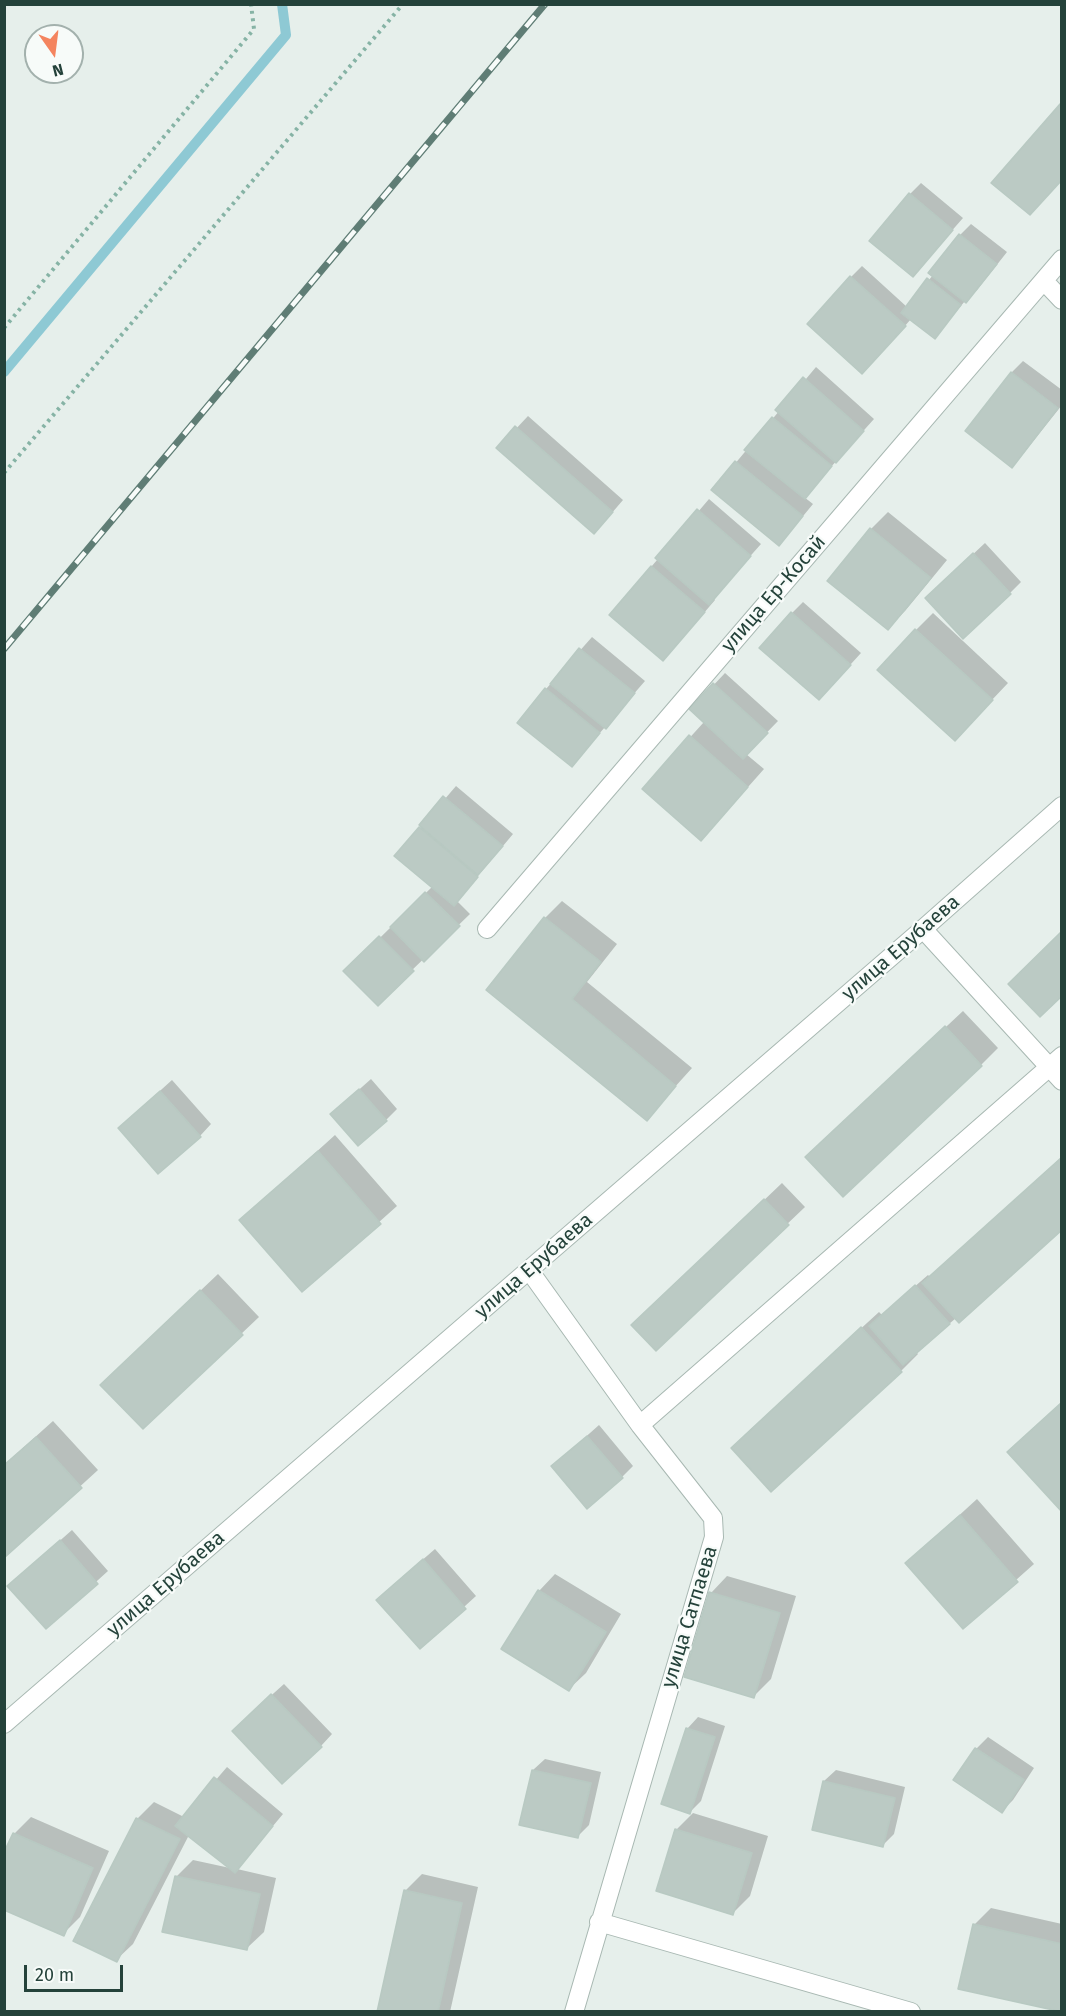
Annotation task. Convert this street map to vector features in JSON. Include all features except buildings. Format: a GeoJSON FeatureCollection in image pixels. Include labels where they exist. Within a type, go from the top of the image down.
{"type":"FeatureCollection","features":[{"type":"Feature","properties":{"kind":"street","name":"улица Ер-Косай"},"geometry":{"type":"LineString","coordinates":[[487,929],[1062,259]]}},
{"type":"Feature","properties":{"kind":"street"},"geometry":{"type":"LineString","coordinates":[[1044,281],[1062,300]]}},
{"type":"Feature","properties":{"kind":"street","name":"улица Ерубаева"},"geometry":{"type":"LineString","coordinates":[[4,1724],[923,929],[1062,806]]}},
{"type":"Feature","properties":{"kind":"street"},"geometry":{"type":"LineString","coordinates":[[923,929],[1055,1062],[1062,1081]]}},
{"type":"Feature","properties":{"kind":"street"},"geometry":{"type":"LineString","coordinates":[[640,1425],[1055,1062]]}},
{"type":"Feature","properties":{"kind":"street","name":"улица Сатпаева"},"geometry":{"type":"LineString","coordinates":[[529,1270],[640,1425],[713,1518],[714,1537],[574,2012]]}},
{"type":"Feature","properties":{"kind":"street"},"geometry":{"type":"LineString","coordinates":[[599,1923],[911,2012]]}},
{"type":"Feature","properties":{"kind":"path"},"geometry":{"type":"LineString","coordinates":[[4,328],[254,29],[251,4]]}},
{"type":"Feature","properties":{"kind":"path"},"geometry":{"type":"LineString","coordinates":[[4,473],[403,4]]}},
{"type":"Feature","properties":{"kind":"waterway"},"geometry":{"type":"LineString","coordinates":[[4,372],[286,35],[282,4]]}},
{"type":"Feature","properties":{"kind":"railway"},"geometry":{"type":"LineString","coordinates":[[4,649],[545,4]]}}]}
